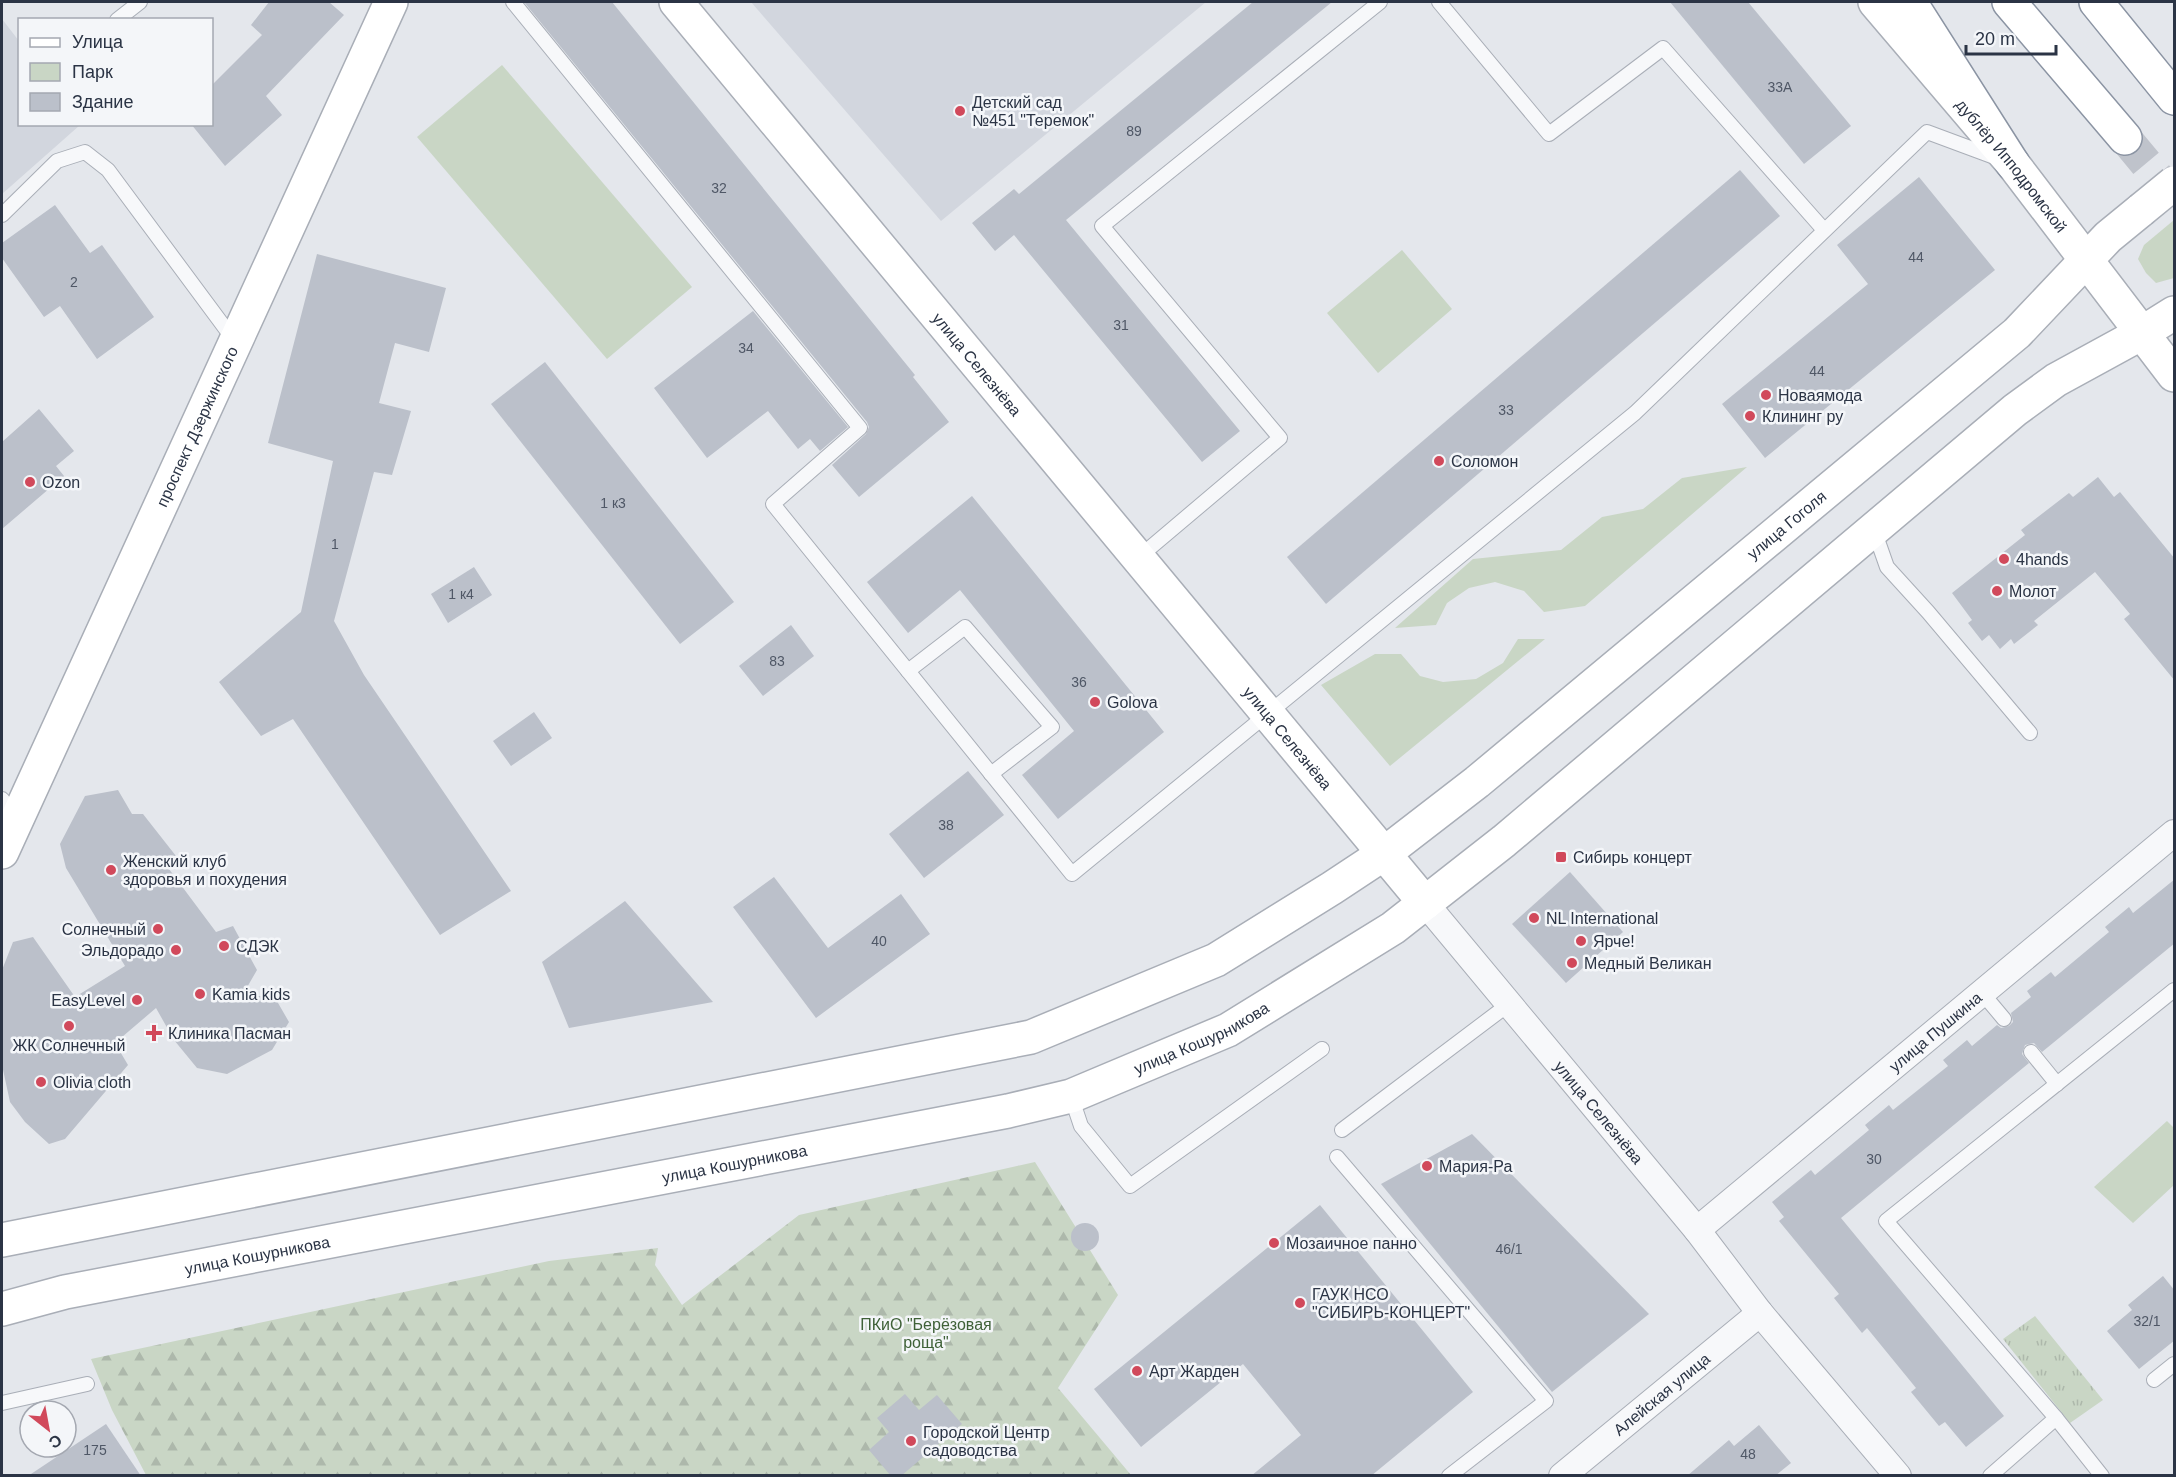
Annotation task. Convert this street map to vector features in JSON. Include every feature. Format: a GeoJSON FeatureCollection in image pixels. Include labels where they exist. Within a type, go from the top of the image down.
{"type":"FeatureCollection","features":[{"type":"Feature","properties":{"kind":"main road","name":"проспект Дзержинского"},"geometry":{"type":"LineString","coordinates":[[2,852],[9,808],[235,342],[391,2]]}},
{"type":"Feature","properties":{"kind":"main road","name":"улица Селезнёва"},"geometry":{"type":"LineString","coordinates":[[676,2],[1425,903]]}},
{"type":"Feature","properties":{"kind":"main road","name":"дублёр Ипподромской"},"geometry":{"type":"LineString","coordinates":[[1875,2],[2013,164],[2175,375]]}},
{"type":"Feature","properties":{"kind":"main road"},"geometry":{"type":"LineString","coordinates":[[1910,2],[2013,164]]}},
{"type":"Feature","properties":{"kind":"main road"},"geometry":{"type":"LineString","coordinates":[[2009,2],[2125,138]]}},
{"type":"Feature","properties":{"kind":"main road"},"geometry":{"type":"LineString","coordinates":[[2096,2],[2175,98]]}},
{"type":"Feature","properties":{"kind":"main road","name":"улица Гоголя"},"geometry":{"type":"LineString","coordinates":[[1385,853],[1504,759],[2017,333],[2108,237],[2175,183]]}},
{"type":"Feature","properties":{"kind":"main road"},"geometry":{"type":"LineString","coordinates":[[1425,903],[1504,841],[2015,410],[2056,380],[2175,313]]}},
{"type":"Feature","properties":{"kind":"main road"},"geometry":{"type":"LineString","coordinates":[[2,1240],[1031,1037],[1216,960],[1385,853]]}},
{"type":"Feature","properties":{"kind":"main road","name":"улица Кошурникова"},"geometry":{"type":"LineString","coordinates":[[2,1309],[65,1292],[1008,1111],[1071,1096],[1228,1030],[1379,938],[1425,903]]}},
{"type":"Feature","properties":{"kind":"street","name":"улица Пушкина"},"geometry":{"type":"LineString","coordinates":[[1697,1230],[2175,833]]}},
{"type":"Feature","properties":{"kind":"street","name":"улица Селезнёва"},"geometry":{"type":"LineString","coordinates":[[1425,903],[1697,1230],[1760,1313],[1898,1476]]}},
{"type":"Feature","properties":{"kind":"street","name":"Алейская улица"},"geometry":{"type":"LineString","coordinates":[[1562,1476],[1760,1313]]}},
{"type":"Feature","properties":{"kind":"lane"},"geometry":{"type":"LineString","coordinates":[[120,18],[140,2]]}},
{"type":"Feature","properties":{"kind":"lane"},"geometry":{"type":"LineString","coordinates":[[513,2],[860,428],[773,504],[1072,874],[1635,413],[1927,132],[2013,164]]}},
{"type":"Feature","properties":{"kind":"lane"},"geometry":{"type":"LineString","coordinates":[[1138,558],[1280,438],[1102,226],[1380,2]]}},
{"type":"Feature","properties":{"kind":"lane"},"geometry":{"type":"LineString","coordinates":[[1439,2],[1550,134],[1663,48],[1824,230]]}},
{"type":"Feature","properties":{"kind":"lane"},"geometry":{"type":"LineString","coordinates":[[2,215],[57,161],[85,152],[108,170],[235,342]]}},
{"type":"Feature","properties":{"kind":"lane"},"geometry":{"type":"LineString","coordinates":[[1874,530],[1887,567],[2030,733]]}},
{"type":"Feature","properties":{"kind":"lane"},"geometry":{"type":"LineString","coordinates":[[908,671],[965,627],[1052,727],[991,774]]}},
{"type":"Feature","properties":{"kind":"lane"},"geometry":{"type":"LineString","coordinates":[[2102,1476],[2056,1418],[1886,1221],[2175,990]]}},
{"type":"Feature","properties":{"kind":"lane"},"geometry":{"type":"LineString","coordinates":[[1983,994],[2004,1019]]}},
{"type":"Feature","properties":{"kind":"lane"},"geometry":{"type":"LineString","coordinates":[[1342,1130],[1509,1004]]}},
{"type":"Feature","properties":{"kind":"lane"},"geometry":{"type":"LineString","coordinates":[[1071,1096],[1081,1126],[1130,1186],[1322,1049]]}},
{"type":"Feature","properties":{"kind":"lane"},"geometry":{"type":"LineString","coordinates":[[2031,1052],[2057,1084]]}},
{"type":"Feature","properties":{"kind":"lane"},"geometry":{"type":"LineString","coordinates":[[1337,1157],[1546,1401],[1449,1476]]}},
{"type":"Feature","properties":{"kind":"lane"},"geometry":{"type":"LineString","coordinates":[[2154,1380],[2175,1364]]}},
{"type":"Feature","properties":{"kind":"lane"},"geometry":{"type":"LineString","coordinates":[[2,1403],[87,1384]]}},
{"type":"Feature","properties":{"kind":"lane"},"geometry":{"type":"LineString","coordinates":[[1990,1476],[2056,1418]]}},
{"type":"Feature","properties":{"kind":"shaded area","name":"Детский сад №451 \"Теремок\""},"geometry":{"type":"Polygon","coordinates":[[[751,2],[1206,2],[941,221],[751,2]]]}},
{"type":"Feature","properties":{"kind":"shaded area"},"geometry":{"type":"Polygon","coordinates":[[[2,19],[18,40],[18,126],[79,126],[2,194],[2,19]]]}},
{"type":"Feature","properties":{"kind":"green space"},"geometry":{"type":"Polygon","coordinates":[[[502,65],[692,287],[607,359],[417,137],[502,65]]]}},
{"type":"Feature","properties":{"kind":"green space"},"geometry":{"type":"Polygon","coordinates":[[[2174,220],[2174,278],[2156,283],[2146,273],[2138,259],[2144,245],[2174,220]]]}},
{"type":"Feature","properties":{"kind":"green space"},"geometry":{"type":"Polygon","coordinates":[[[1402,250],[1452,309],[1378,373],[1327,313],[1402,250]]]}},
{"type":"Feature","properties":{"kind":"green space"},"geometry":{"type":"Polygon","coordinates":[[[1747,467],[1585,606],[1544,612],[1524,591],[1495,582],[1469,588],[1447,603],[1436,625],[1395,628],[1473,559],[1561,550],[1602,517],[1643,509],[1682,478],[1747,467]]]}},
{"type":"Feature","properties":{"kind":"green space"},"geometry":{"type":"Polygon","coordinates":[[[1518,639],[1545,639],[1390,766],[1321,685],[1375,654],[1401,654],[1420,676],[1443,682],[1476,679],[1503,663],[1518,639]]]}},
{"type":"Feature","properties":{"kind":"green space"},"geometry":{"type":"Polygon","coordinates":[[[2167,1121],[2174,1128],[2174,1185],[2133,1223],[2094,1187],[2167,1121]]]}},
{"type":"Feature","properties":{"kind":"green space","name":"ПКиО \"Берёзовая роща\""},"geometry":{"type":"Polygon","coordinates":[[[1035,1162],[1118,1295],[1058,1388],[1131,1475],[146,1475],[112,1410],[91,1359],[549,1261],[658,1248],[655,1265],[682,1305],[799,1215],[1035,1162]]]}},
{"type":"Feature","properties":{"kind":"green space"},"geometry":{"type":"Polygon","coordinates":[[[2035,1316],[2103,1400],[2070,1423],[2003,1339],[2035,1316]]]}},
{"type":"Feature","properties":{"kind":"building"},"geometry":{"type":"Polygon","coordinates":[[[269,2],[329,2],[344,15],[266,96],[282,115],[225,166],[193,126],[213,126],[213,84],[262,35],[251,25],[269,2]]]}},
{"type":"Feature","properties":{"kind":"building"},"geometry":{"type":"Polygon","coordinates":[[[524,2],[612,2],[915,375],[913,377],[949,422],[859,497],[832,465],[866,434],[869,427],[867,422],[524,2]]]}},
{"type":"Feature","properties":{"kind":"building"},"geometry":{"type":"Polygon","coordinates":[[[1253,2],[1332,2],[1066,220],[1240,431],[1202,462],[1014,235],[995,251],[972,223],[1014,189],[1019,194],[1253,2]]]}},
{"type":"Feature","properties":{"kind":"building"},"geometry":{"type":"Polygon","coordinates":[[[1670,2],[1748,2],[1851,126],[1804,164],[1670,2]]]}},
{"type":"Feature","properties":{"kind":"building"},"geometry":{"type":"Polygon","coordinates":[[[1740,170],[1780,216],[1326,604],[1287,557],[1740,170]]]}},
{"type":"Feature","properties":{"kind":"building"},"geometry":{"type":"Polygon","coordinates":[[[1919,177],[1995,270],[1765,458],[1722,404],[1868,284],[1837,245],[1919,177]]]}},
{"type":"Feature","properties":{"kind":"building"},"geometry":{"type":"Polygon","coordinates":[[[55,205],[90,253],[102,245],[154,317],[97,359],[60,306],[44,317],[2,258],[2,243],[55,205]]]}},
{"type":"Feature","properties":{"kind":"building"},"geometry":{"type":"Polygon","coordinates":[[[317,254],[446,288],[429,352],[395,343],[379,403],[411,411],[392,475],[374,472],[334,621],[364,675],[511,891],[440,935],[293,719],[261,736],[219,682],[301,612],[333,461],[268,443],[317,254]]]}},
{"type":"Feature","properties":{"kind":"building"},"geometry":{"type":"Polygon","coordinates":[[[753,311],[848,427],[820,451],[810,439],[798,449],[768,411],[707,458],[654,388],[753,311]]]}},
{"type":"Feature","properties":{"kind":"building"},"geometry":{"type":"Polygon","coordinates":[[[545,362],[734,602],[680,644],[491,404],[545,362]]]}},
{"type":"Feature","properties":{"kind":"building"},"geometry":{"type":"Polygon","coordinates":[[[39,409],[74,451],[56,466],[64,476],[2,529],[2,442],[39,409]]]}},
{"type":"Feature","properties":{"kind":"building"},"geometry":{"type":"Polygon","coordinates":[[[2098,477],[2114,497],[2120,492],[2175,559],[2175,681],[2124,619],[2130,614],[2095,572],[2034,621],[2038,625],[2014,644],[2011,639],[2000,649],[1989,635],[1982,641],[1968,623],[1972,620],[1952,593],[2025,535],[2021,530],[2069,493],[2073,497],[2098,477]]]}},
{"type":"Feature","properties":{"kind":"building"},"geometry":{"type":"Polygon","coordinates":[[[972,496],[1164,732],[1058,819],[1022,775],[1074,731],[960,590],[908,633],[867,582],[972,496]]]}},
{"type":"Feature","properties":{"kind":"building"},"geometry":{"type":"Polygon","coordinates":[[[474,567],[492,595],[448,623],[431,594],[474,567]]]}},
{"type":"Feature","properties":{"kind":"building"},"geometry":{"type":"Polygon","coordinates":[[[791,625],[814,656],[763,696],[739,666],[791,625]]]}},
{"type":"Feature","properties":{"kind":"building"},"geometry":{"type":"Polygon","coordinates":[[[534,712],[552,738],[511,766],[493,741],[534,712]]]}},
{"type":"Feature","properties":{"kind":"building"},"geometry":{"type":"Polygon","coordinates":[[[968,771],[1004,815],[924,878],[889,834],[968,771]]]}},
{"type":"Feature","properties":{"kind":"building","name":"Солнечный"},"geometry":{"type":"Polygon","coordinates":[[[118,790],[132,814],[143,814],[176,856],[169,869],[216,932],[233,926],[257,970],[242,996],[274,996],[289,1022],[272,1050],[227,1074],[197,1068],[174,1040],[156,1008],[115,1043],[128,1065],[65,1139],[49,1144],[25,1122],[10,1102],[2,1065],[2,970],[13,942],[33,937],[75,997],[125,966],[66,868],[60,844],[85,796],[118,790]]]}},
{"type":"Feature","properties":{"kind":"building"},"geometry":{"type":"Polygon","coordinates":[[[1570,872],[1623,932],[1566,983],[1512,924],[1570,872]]]}},
{"type":"Feature","properties":{"kind":"building"},"geometry":{"type":"Polygon","coordinates":[[[774,877],[828,948],[901,894],[930,934],[816,1018],[733,907],[774,877]]]}},
{"type":"Feature","properties":{"kind":"building"},"geometry":{"type":"Polygon","coordinates":[[[2175,879],[2175,943],[2042,1052],[2034,1043],[2025,1045],[2022,1054],[2029,1063],[1841,1218],[2004,1416],[1966,1447],[1945,1422],[1939,1426],[1911,1392],[1916,1388],[1867,1328],[1862,1333],[1834,1298],[1839,1294],[1779,1221],[1784,1217],[1772,1202],[1811,1170],[1815,1175],[1869,1130],[1865,1125],[1889,1105],[1893,1110],[1948,1066],[1943,1060],[1967,1040],[1972,1046],[1997,1025],[2001,1028],[2009,1026],[2013,1022],[2011,1013],[2031,997],[2027,991],[2051,972],[2055,977],[2109,932],[2105,927],[2129,907],[2133,913],[2175,879]]]}},
{"type":"Feature","properties":{"kind":"building"},"geometry":{"type":"Polygon","coordinates":[[[625,901],[713,1002],[569,1028],[542,962],[625,901]]]}},
{"type":"Feature","properties":{"kind":"building"},"geometry":{"type":"Polygon","coordinates":[[[1472,1134],[1649,1314],[1552,1392],[1381,1184],[1472,1134]]]}},
{"type":"Feature","properties":{"kind":"building","name":"ГАУК НСО \"СИБИРЬ-КОНЦЕРТ\""},"geometry":{"type":"Polygon","coordinates":[[[1320,1205],[1473,1392],[1371,1476],[1251,1476],[1301,1435],[1243,1364],[1141,1447],[1094,1389],[1320,1205]]]}},
{"type":"Feature","properties":{"kind":"building"},"geometry":{"type":"Polygon","coordinates":[[[1085,1223],[1095,1227],[1099,1237],[1095,1247],[1085,1251],[1075,1247],[1071,1237],[1075,1227],[1085,1223]]]}},
{"type":"Feature","properties":{"kind":"building"},"geometry":{"type":"Polygon","coordinates":[[[2163,1276],[2175,1291],[2175,1340],[2139,1369],[2107,1331],[2132,1310],[2128,1305],[2163,1276]]]}},
{"type":"Feature","properties":{"kind":"building","name":"Городской Центр садоводства"},"geometry":{"type":"Polygon","coordinates":[[[905,1394],[919,1410],[937,1395],[962,1424],[901,1476],[891,1476],[869,1450],[889,1432],[877,1418],[905,1394]]]}},
{"type":"Feature","properties":{"kind":"building"},"geometry":{"type":"Polygon","coordinates":[[[106,1424],[141,1476],[28,1476],[54,1459],[78,1459],[78,1443],[106,1424]]]}},
{"type":"Feature","properties":{"kind":"building"},"geometry":{"type":"Polygon","coordinates":[[[1759,1425],[1791,1463],[1775,1476],[1687,1476],[1729,1440],[1734,1446],[1759,1425]]]}},
{"type":"Feature","properties":{"kind":"tunnel"},"geometry":{"type":"LineString","coordinates":[[2125,138],[2174,197]]}},
{"type":"Feature","properties":{"kind":"place","name":"Детский сад №451 \"Теремок\""},"geometry":{"type":"Point","coordinates":[960,111]}},
{"type":"Feature","properties":{"kind":"place","name":"Новаямода"},"geometry":{"type":"Point","coordinates":[1766,395]}},
{"type":"Feature","properties":{"kind":"place","name":"Клининг ру"},"geometry":{"type":"Point","coordinates":[1750,416]}},
{"type":"Feature","properties":{"kind":"place","name":"Соломон"},"geometry":{"type":"Point","coordinates":[1439,461]}},
{"type":"Feature","properties":{"kind":"place","name":"Ozon"},"geometry":{"type":"Point","coordinates":[30,482]}},
{"type":"Feature","properties":{"kind":"place","name":"4hands"},"geometry":{"type":"Point","coordinates":[2004,559]}},
{"type":"Feature","properties":{"kind":"place","name":"Молот"},"geometry":{"type":"Point","coordinates":[1997,591]}},
{"type":"Feature","properties":{"kind":"place","name":"Golova"},"geometry":{"type":"Point","coordinates":[1095,702]}},
{"type":"Feature","properties":{"kind":"place","name":"Сибирь концерт"},"geometry":{"type":"Point","coordinates":[1561,857]}},
{"type":"Feature","properties":{"kind":"place","name":"Женский клуб здоровья и похудения"},"geometry":{"type":"Point","coordinates":[111,870]}},
{"type":"Feature","properties":{"kind":"place","name":"NL International"},"geometry":{"type":"Point","coordinates":[1534,918]}},
{"type":"Feature","properties":{"kind":"place","name":"Солнечный"},"geometry":{"type":"Point","coordinates":[158,929]}},
{"type":"Feature","properties":{"kind":"place","name":"Ярче!"},"geometry":{"type":"Point","coordinates":[1581,941]}},
{"type":"Feature","properties":{"kind":"place","name":"СДЭК"},"geometry":{"type":"Point","coordinates":[224,946]}},
{"type":"Feature","properties":{"kind":"place","name":"Эльдорадо"},"geometry":{"type":"Point","coordinates":[176,950]}},
{"type":"Feature","properties":{"kind":"place","name":"Медный Великан"},"geometry":{"type":"Point","coordinates":[1572,963]}},
{"type":"Feature","properties":{"kind":"place","name":"Kamia kids"},"geometry":{"type":"Point","coordinates":[200,994]}},
{"type":"Feature","properties":{"kind":"place","name":"EasyLevel"},"geometry":{"type":"Point","coordinates":[137,1000]}},
{"type":"Feature","properties":{"kind":"place","name":"ЖК Солнечный"},"geometry":{"type":"Point","coordinates":[69,1026]}},
{"type":"Feature","properties":{"kind":"place","name":"Клиника Пасман"},"geometry":{"type":"Point","coordinates":[154,1033]}},
{"type":"Feature","properties":{"kind":"place","name":"Olivia cloth"},"geometry":{"type":"Point","coordinates":[41,1082]}},
{"type":"Feature","properties":{"kind":"place","name":"Мария-Ра"},"geometry":{"type":"Point","coordinates":[1427,1166]}},
{"type":"Feature","properties":{"kind":"place","name":"Мозаичное панно"},"geometry":{"type":"Point","coordinates":[1274,1243]}},
{"type":"Feature","properties":{"kind":"place","name":"ГАУК НСО \"СИБИРЬ-КОНЦЕРТ\""},"geometry":{"type":"Point","coordinates":[1300,1303]}},
{"type":"Feature","properties":{"kind":"place","name":"Арт Жарден"},"geometry":{"type":"Point","coordinates":[1137,1371]}},
{"type":"Feature","properties":{"kind":"place","name":"Городской Центр садоводства"},"geometry":{"type":"Point","coordinates":[911,1441]}}]}
